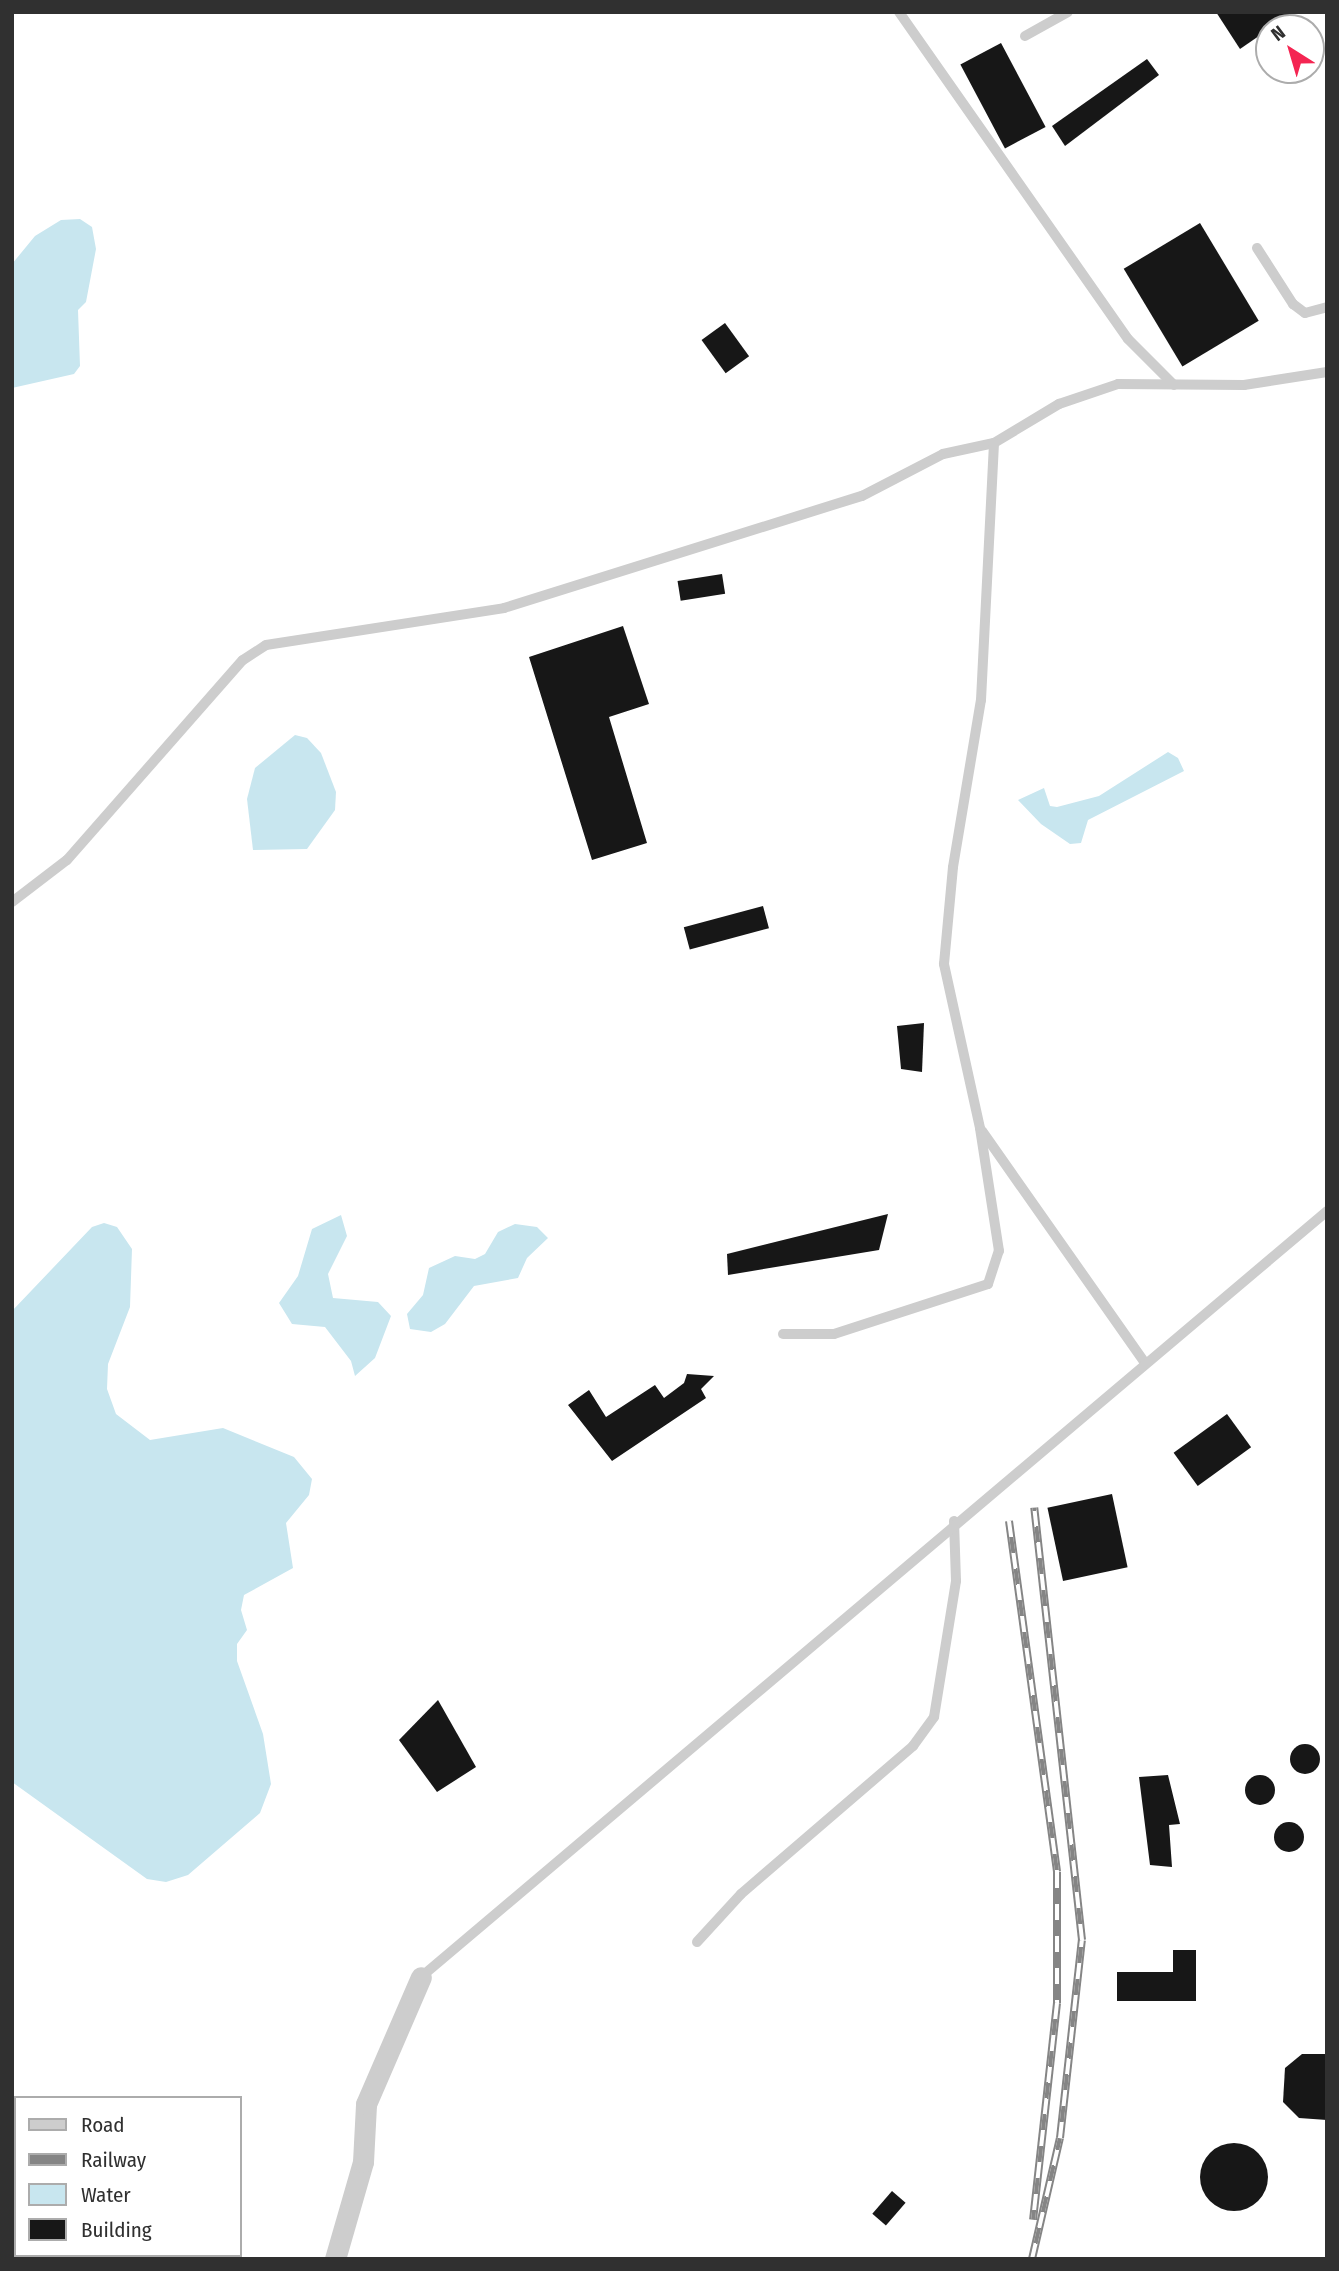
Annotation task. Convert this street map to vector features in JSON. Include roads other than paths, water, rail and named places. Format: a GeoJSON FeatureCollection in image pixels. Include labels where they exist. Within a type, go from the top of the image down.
{"type":"FeatureCollection","features":[{"type":"Feature","properties":{"kind":"street"},"geometry":{"type":"LineString","coordinates":[[335,2259],[363,2162],[366,2104],[421,1978]]}},
{"type":"Feature","properties":{"kind":"lane"},"geometry":{"type":"LineString","coordinates":[[899,12],[1128,339],[1174,385]]}},
{"type":"Feature","properties":{"kind":"lane"},"geometry":{"type":"LineString","coordinates":[[1025,36],[1068,12]]}},
{"type":"Feature","properties":{"kind":"lane"},"geometry":{"type":"LineString","coordinates":[[1256,248],[1293,304],[1305,313],[1327,307]]}},
{"type":"Feature","properties":{"kind":"lane"},"geometry":{"type":"LineString","coordinates":[[12,902],[66,860],[243,660],[267,645],[504,608],[862,496],[943,454],[994,443],[1059,404],[1118,384],[1244,385],[1327,372]]}},
{"type":"Feature","properties":{"kind":"lane"},"geometry":{"type":"LineString","coordinates":[[783,1334],[834,1334],[988,1284],[999,1251],[980,1128],[944,964],[953,867],[981,699],[994,443]]}},
{"type":"Feature","properties":{"kind":"lane"},"geometry":{"type":"LineString","coordinates":[[980,1128],[1091,1291],[1145,1363]]}},
{"type":"Feature","properties":{"kind":"lane"},"geometry":{"type":"LineString","coordinates":[[421,1978],[954,1521],[1327,1211]]}},
{"type":"Feature","properties":{"kind":"lane"},"geometry":{"type":"LineString","coordinates":[[697,1942],[741,1894],[914,1746],[934,1717],[956,1581],[954,1521]]}},
{"type":"Feature","properties":{"kind":"water"},"geometry":{"type":"Polygon","coordinates":[[[80,219],[92,227],[96,249],[86,302],[78,310],[80,366],[74,374],[12,388],[12,264],[35,236],[61,220],[80,219]]]}},
{"type":"Feature","properties":{"kind":"water"},"geometry":{"type":"Polygon","coordinates":[[[295,735],[307,738],[321,753],[336,792],[335,810],[307,849],[253,850],[247,799],[255,768],[295,735]]]}},
{"type":"Feature","properties":{"kind":"water"},"geometry":{"type":"Polygon","coordinates":[[[1168,752],[1178,758],[1184,771],[1088,820],[1081,843],[1070,844],[1041,824],[1018,800],[1044,788],[1050,806],[1057,807],[1099,796],[1168,752]]]}},
{"type":"Feature","properties":{"kind":"water"},"geometry":{"type":"Polygon","coordinates":[[[341,1215],[347,1236],[328,1274],[333,1298],[378,1302],[391,1316],[375,1358],[355,1376],[351,1361],[325,1327],[292,1324],[279,1303],[298,1276],[312,1229],[341,1215]]]}},
{"type":"Feature","properties":{"kind":"water"},"geometry":{"type":"Polygon","coordinates":[[[104,1223],[117,1227],[132,1249],[130,1307],[108,1364],[107,1389],[116,1414],[150,1440],[223,1428],[294,1457],[312,1479],[309,1495],[286,1523],[293,1568],[244,1595],[241,1610],[247,1630],[237,1644],[237,1661],[263,1734],[271,1784],[260,1813],[188,1875],[166,1882],[147,1879],[12,1782],[12,1311],[92,1227],[104,1223]]]}},
{"type":"Feature","properties":{"kind":"water"},"geometry":{"type":"Polygon","coordinates":[[[515,1224],[537,1227],[548,1238],[527,1258],[518,1278],[474,1286],[445,1324],[431,1332],[410,1329],[407,1314],[423,1295],[429,1268],[455,1256],[475,1259],[485,1254],[498,1232],[515,1224]]]}},
{"type":"Feature","properties":{"kind":"railway"},"geometry":{"type":"LineString","coordinates":[[1032,2259],[1060,2138],[1082,1940],[1034,1508]]}},
{"type":"Feature","properties":{"kind":"railway"},"geometry":{"type":"LineString","coordinates":[[1009,1521],[1057,1872],[1057,2003],[1033,2220]]}}]}
